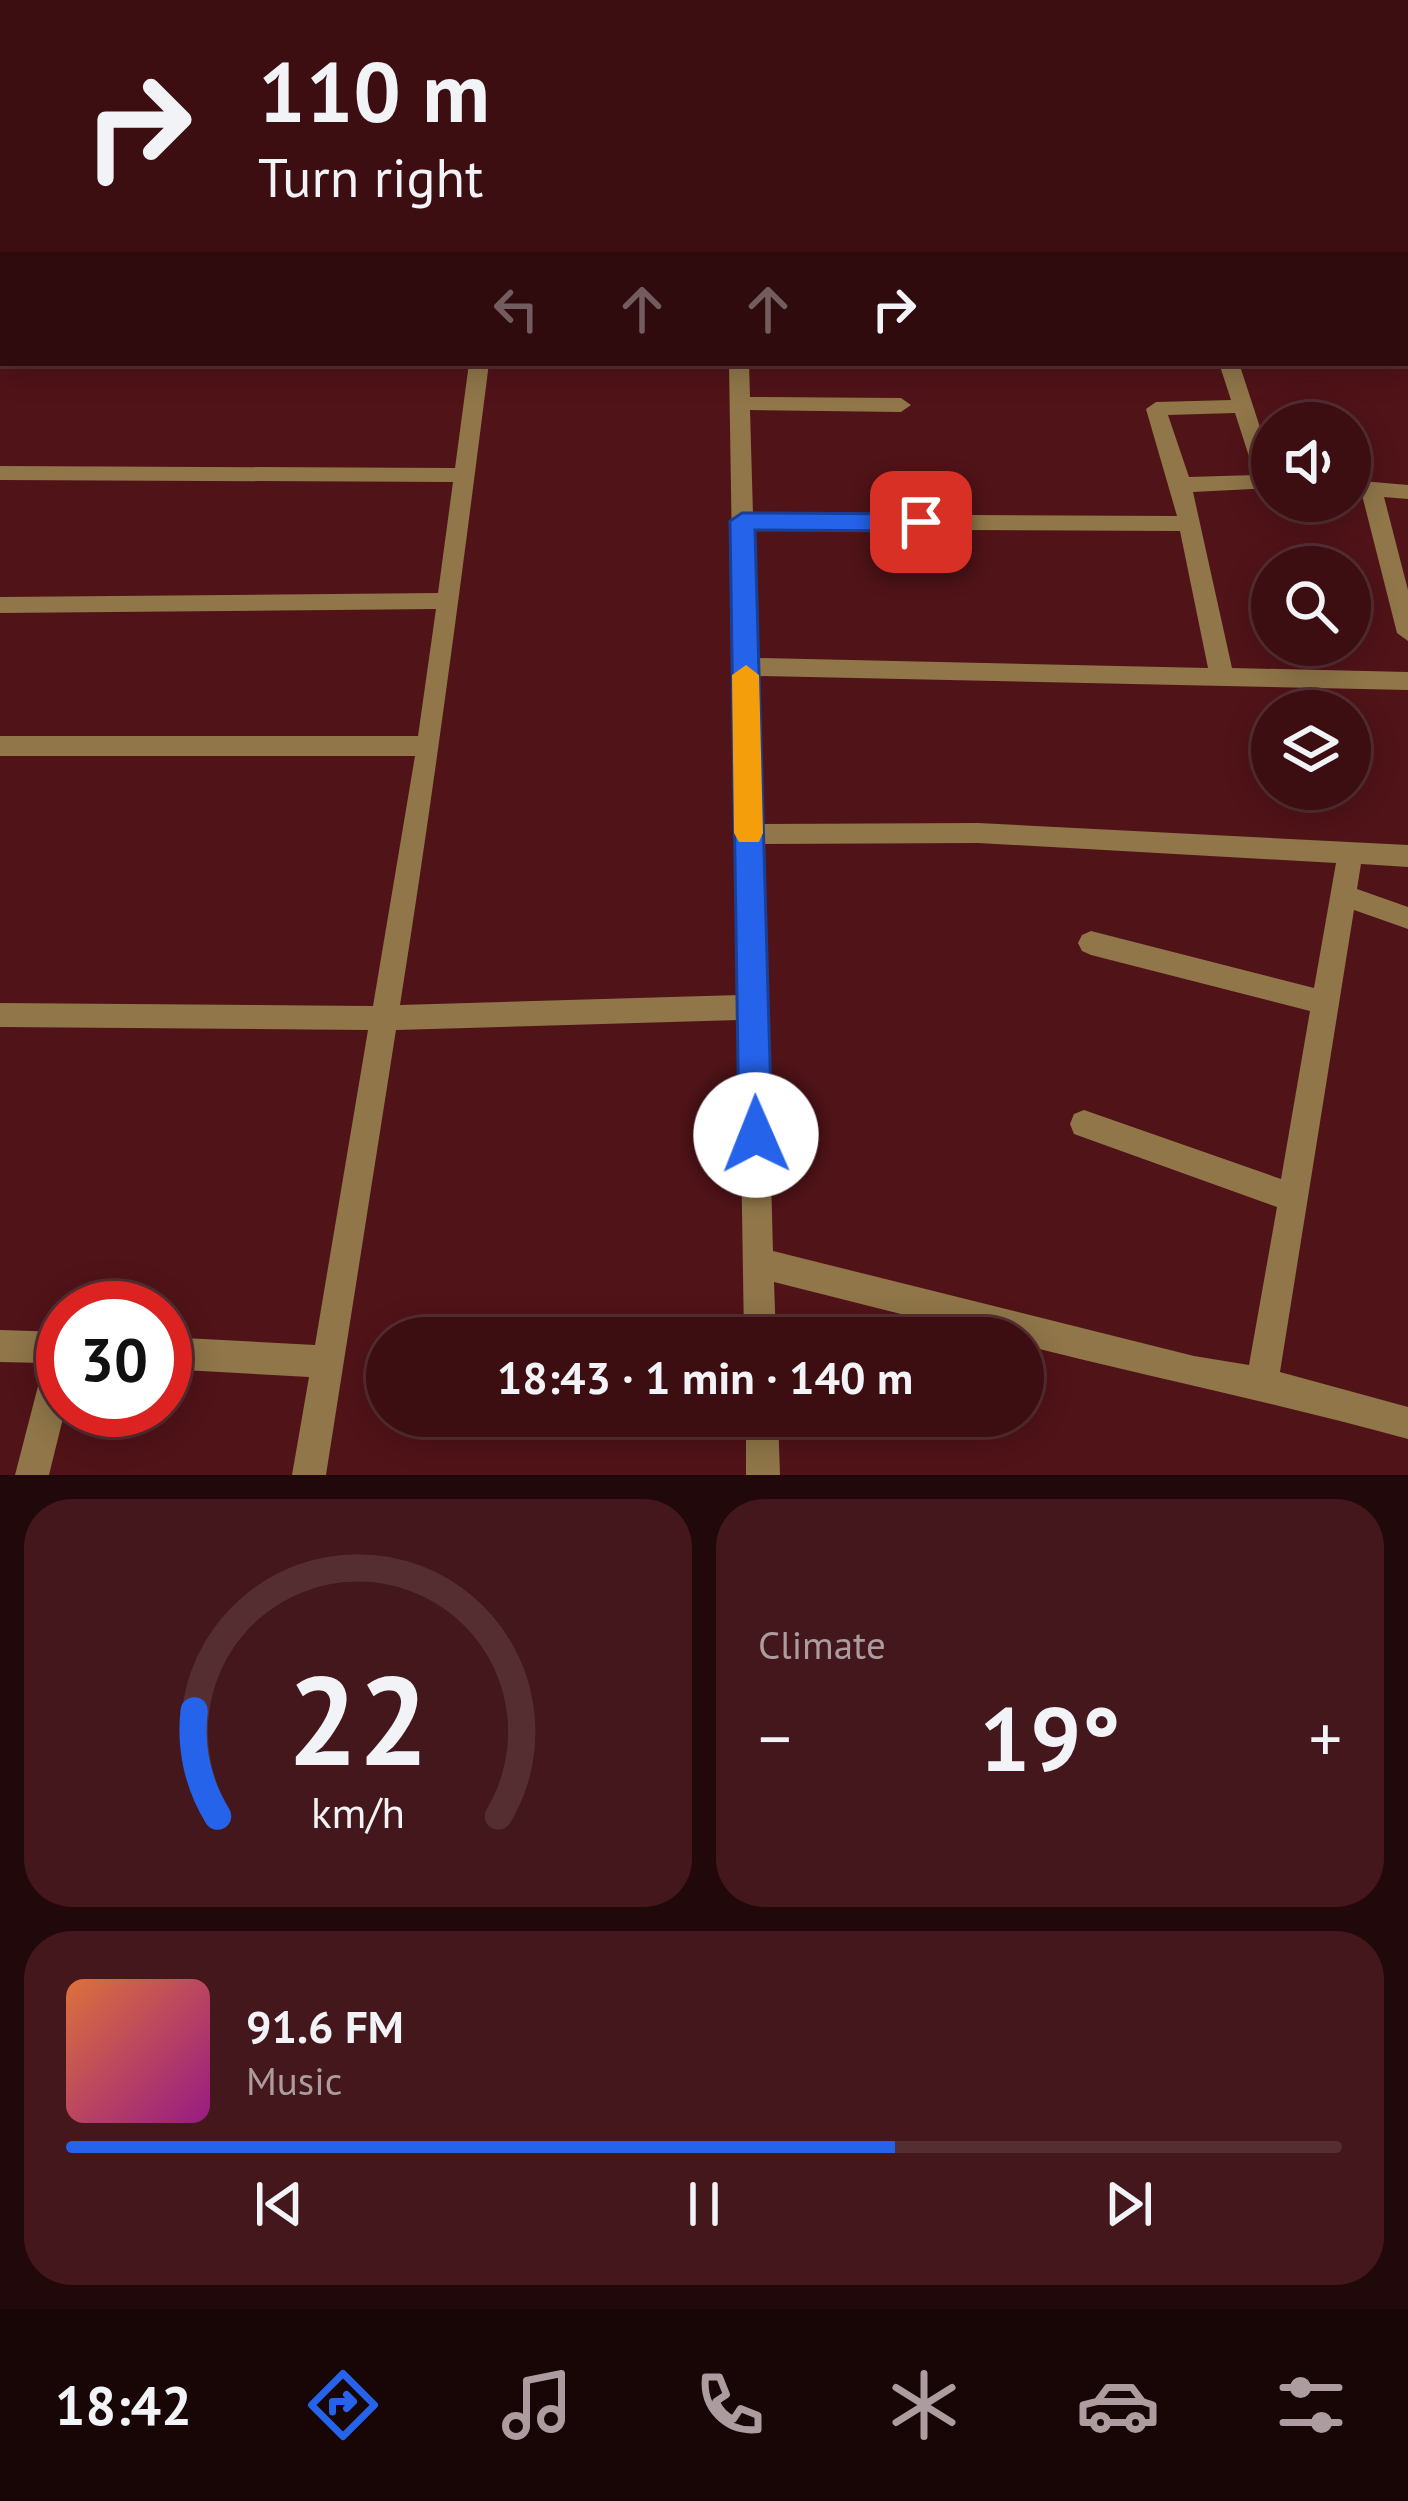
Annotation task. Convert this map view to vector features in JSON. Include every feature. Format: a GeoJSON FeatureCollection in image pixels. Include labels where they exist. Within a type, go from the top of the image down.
{"type":"FeatureCollection","features":[{"type":"Feature","properties":{"kind":"street"},"geometry":{"type":"LineString","coordinates":[[309,1475],[430,746],[479,366]]}},
{"type":"Feature","properties":{"kind":"street"},"geometry":{"type":"LineString","coordinates":[[739,366],[759,1317]]}},
{"type":"Feature","properties":{"kind":"street"},"geometry":{"type":"LineString","coordinates":[[1230,366],[1251,429]]}},
{"type":"Feature","properties":{"kind":"street"},"geometry":{"type":"LineString","coordinates":[[740,403],[901,405]]}},
{"type":"Feature","properties":{"kind":"street"},"geometry":{"type":"LineString","coordinates":[[1222,677],[1181,485],[1156,409],[1243,406]]}},
{"type":"Feature","properties":{"kind":"street"},"geometry":{"type":"LineString","coordinates":[[0,473],[467,475]]}},
{"type":"Feature","properties":{"kind":"street"},"geometry":{"type":"LineString","coordinates":[[1181,485],[1251,482]]}},
{"type":"Feature","properties":{"kind":"street"},"geometry":{"type":"LineString","coordinates":[[1371,489],[1408,492]]}},
{"type":"Feature","properties":{"kind":"street"},"geometry":{"type":"LineString","coordinates":[[1371,519],[1408,633]]}},
{"type":"Feature","properties":{"kind":"street"},"geometry":{"type":"LineString","coordinates":[[742,521],[1190,524]]}},
{"type":"Feature","properties":{"kind":"street"},"geometry":{"type":"LineString","coordinates":[[0,604],[449,601]]}},
{"type":"Feature","properties":{"kind":"street"},"geometry":{"type":"LineString","coordinates":[[746,668],[1408,681]]}},
{"type":"Feature","properties":{"kind":"street"},"geometry":{"type":"LineString","coordinates":[[0,746],[430,746]]}},
{"type":"Feature","properties":{"kind":"street"},"geometry":{"type":"LineString","coordinates":[[749,834],[978,833],[1408,856]]}},
{"type":"Feature","properties":{"kind":"street"},"geometry":{"type":"LineString","coordinates":[[1262,1383],[1351,850]]}},
{"type":"Feature","properties":{"kind":"street"},"geometry":{"type":"LineString","coordinates":[[1344,895],[1408,918]]}},
{"type":"Feature","properties":{"kind":"street"},"geometry":{"type":"LineString","coordinates":[[1091,943],[1325,1003]]}},
{"type":"Feature","properties":{"kind":"street"},"geometry":{"type":"LineString","coordinates":[[0,1015],[382,1018],[753,1007]]}},
{"type":"Feature","properties":{"kind":"street"},"geometry":{"type":"LineString","coordinates":[[1084,1124],[1293,1198]]}},
{"type":"Feature","properties":{"kind":"street"},"geometry":{"type":"LineString","coordinates":[[758,1263],[1194,1372],[1262,1383],[1408,1423]]}},
{"type":"Feature","properties":{"kind":"street"},"geometry":{"type":"LineString","coordinates":[[0,1346],[36,1348]]}},
{"type":"Feature","properties":{"kind":"street"},"geometry":{"type":"LineString","coordinates":[[192,1354],[327,1362]]}},
{"type":"Feature","properties":{"kind":"street"},"geometry":{"type":"LineString","coordinates":[[32,1475],[41,1437]]}},
{"type":"Feature","properties":{"kind":"street"},"geometry":{"type":"LineString","coordinates":[[762,1437],[763,1475]]}},
{"type":"Feature","properties":{"kind":"slow traffic"},"geometry":{"type":"LineString","coordinates":[[746,675],[749,833]]}},
{"type":"Feature","properties":{"kind":"route"},"geometry":{"type":"LineString","coordinates":[[756,1135],[742,521],[921,522]]}}]}
